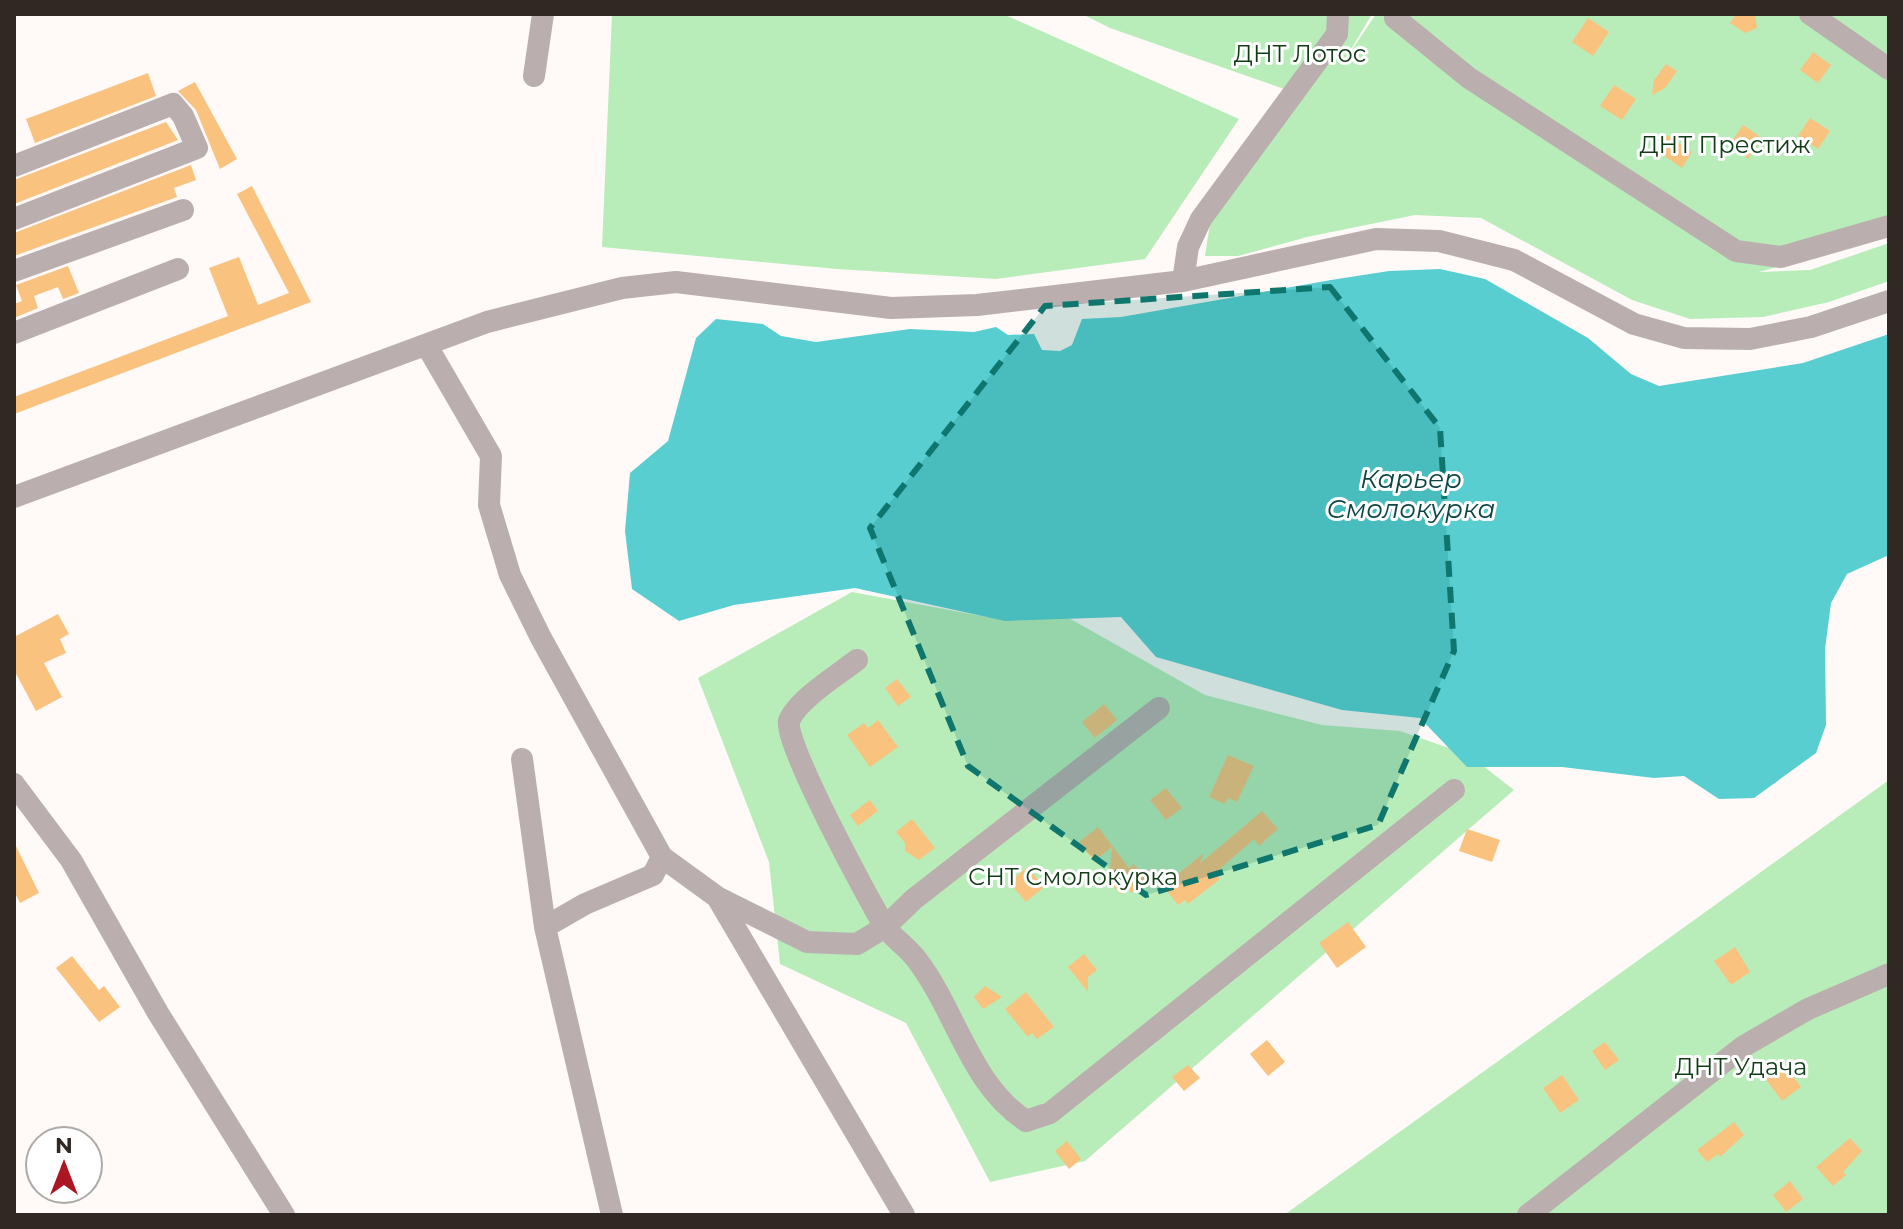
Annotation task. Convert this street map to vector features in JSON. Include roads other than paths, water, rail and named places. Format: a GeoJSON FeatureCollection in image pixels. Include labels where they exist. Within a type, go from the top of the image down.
{"type":"FeatureCollection","features":[{"type":"Feature","properties":{"kind":"street"},"geometry":{"type":"LineString","coordinates":[[534,76],[543,14]]}},
{"type":"Feature","properties":{"kind":"street"},"geometry":{"type":"LineString","coordinates":[[1183,281],[1188,247],[1201,219],[1337,34],[1338,14]]}},
{"type":"Feature","properties":{"kind":"street"},"geometry":{"type":"LineString","coordinates":[[1397,14],[1395,18],[1469,78],[1736,251],[1781,257],[1889,226]]}},
{"type":"Feature","properties":{"kind":"street"},"geometry":{"type":"LineString","coordinates":[[1810,14],[1889,69]]}},
{"type":"Feature","properties":{"kind":"street"},"geometry":{"type":"LineString","coordinates":[[14,166],[173,104],[183,116],[197,148],[14,219]]}},
{"type":"Feature","properties":{"kind":"street"},"geometry":{"type":"LineString","coordinates":[[14,271],[183,210]]}},
{"type":"Feature","properties":{"kind":"street"},"geometry":{"type":"LineString","coordinates":[[14,497],[487,322],[622,288],[676,282],[891,308],[977,305],[1183,281],[1376,239],[1439,241],[1514,260],[1634,324],[1684,338],[1750,339],[1811,327],[1889,301]]}},
{"type":"Feature","properties":{"kind":"street"},"geometry":{"type":"LineString","coordinates":[[14,333],[178,269]]}},
{"type":"Feature","properties":{"kind":"street"},"geometry":{"type":"LineString","coordinates":[[427,346],[491,456],[489,505],[510,575],[541,638],[662,857],[717,897],[807,942],[857,944],[885,927],[914,899],[1159,708]]}},
{"type":"Feature","properties":{"kind":"street"},"geometry":{"type":"LineString","coordinates":[[857,660],[809,697],[789,721],[789,739],[810,787],[885,927],[918,961],[976,1065],[1008,1109],[1026,1121],[1050,1113],[1454,790]]}},
{"type":"Feature","properties":{"kind":"street"},"geometry":{"type":"LineString","coordinates":[[522,759],[545,927],[612,1215]]}},
{"type":"Feature","properties":{"kind":"street"},"geometry":{"type":"LineString","coordinates":[[16,795],[71,860],[158,1013],[284,1215]]}},
{"type":"Feature","properties":{"kind":"street"},"geometry":{"type":"LineString","coordinates":[[545,927],[585,904],[653,875],[662,857]]}},
{"type":"Feature","properties":{"kind":"street"},"geometry":{"type":"LineString","coordinates":[[717,897],[904,1215]]}},
{"type":"Feature","properties":{"kind":"street"},"geometry":{"type":"LineString","coordinates":[[1528,1215],[1744,1046],[1808,1009],[1889,974]]}},
{"type":"Feature","properties":{"kind":"water","name":"Карьер Смолокурка"},"geometry":{"type":"Polygon","coordinates":[[[1440,269],[1485,279],[1588,338],[1631,374],[1659,386],[1803,363],[1889,334],[1889,555],[1847,574],[1831,603],[1825,649],[1826,725],[1816,753],[1754,798],[1719,799],[1684,776],[1654,778],[1562,767],[1467,767],[1420,718],[1342,710],[1156,657],[1121,617],[1005,621],[855,588],[734,605],[679,621],[632,589],[625,531],[630,473],[668,441],[696,338],[716,319],[763,324],[781,336],[816,342],[910,329],[974,332],[996,327],[1008,335],[1034,334],[1042,350],[1060,351],[1072,345],[1082,319],[1121,317],[1389,271],[1440,269]]]}},
{"type":"Feature","properties":{"kind":"park label","name":"ДНТ Лотос"},"geometry":{"type":"Point","coordinates":[1300,54]}},
{"type":"Feature","properties":{"kind":"park label","name":"ДНТ Престиж"},"geometry":{"type":"Point","coordinates":[1725,145]}},
{"type":"Feature","properties":{"kind":"park label","name":"СНТ Смолокурка"},"geometry":{"type":"Point","coordinates":[1073,877]}},
{"type":"Feature","properties":{"kind":"park label","name":"ДНТ Удача"},"geometry":{"type":"Point","coordinates":[1741,1067]}}]}
